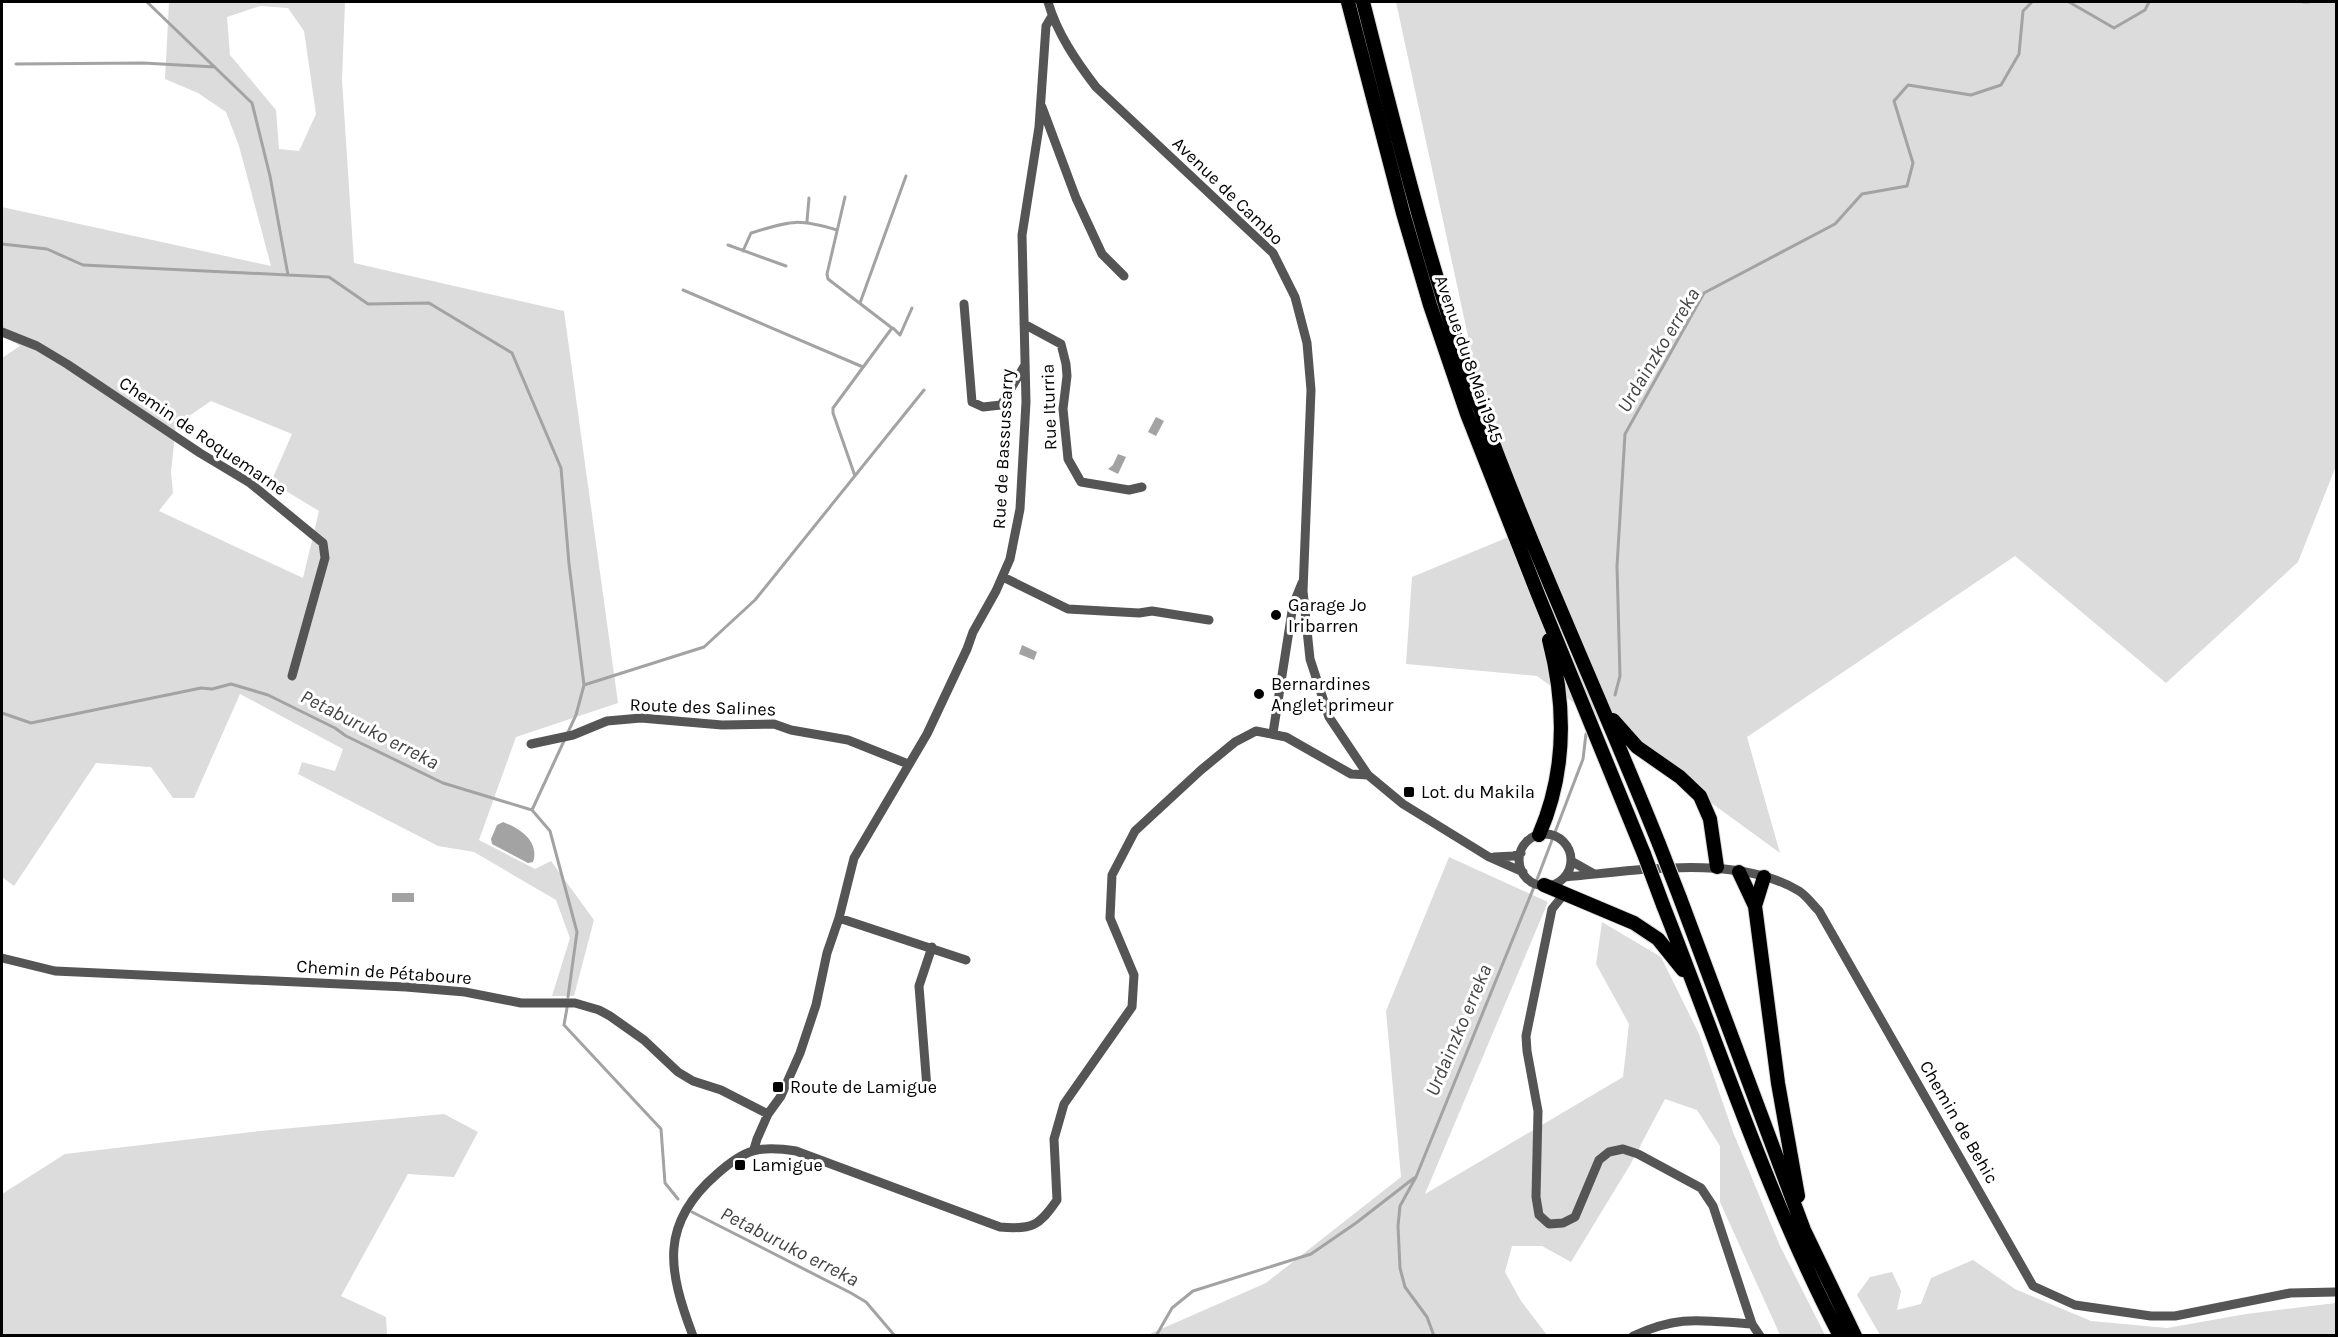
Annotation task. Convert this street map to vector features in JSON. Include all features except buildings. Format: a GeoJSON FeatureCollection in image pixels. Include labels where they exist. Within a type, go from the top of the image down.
{"type":"FeatureCollection","features":[{"type":"Feature","properties":{"kind":"highway","name":"Avenue du 8 Mai 1945"},"geometry":{"type":"LineString","coordinates":[[1348,2],[1403,213],[1430,305],[1467,414],[1696,988]]}},
{"type":"Feature","properties":{"kind":"highway","name":"Avenue du 8 Mai 1945"},"geometry":{"type":"LineString","coordinates":[[1363,2],[1425,237],[1477,400],[1550,588],[1606,711]]}},
{"type":"Feature","properties":{"kind":"highway"},"geometry":{"type":"LineString","coordinates":[[1539,597],[1556,668],[1562,715],[1557,783],[1544,835]]}},
{"type":"Feature","properties":{"kind":"highway"},"geometry":{"type":"LineString","coordinates":[[1606,711],[1680,898],[1804,1230],[1855,1335]]}},
{"type":"Feature","properties":{"kind":"highway"},"geometry":{"type":"LineString","coordinates":[[1606,711],[1637,747],[1680,777],[1701,796],[1710,819],[1717,867]]}},
{"type":"Feature","properties":{"kind":"highway"},"geometry":{"type":"LineString","coordinates":[[1739,872],[1755,906],[1778,1083],[1804,1230]]}},
{"type":"Feature","properties":{"kind":"highway"},"geometry":{"type":"LineString","coordinates":[[1755,906],[1764,877]]}},
{"type":"Feature","properties":{"kind":"highway"},"geometry":{"type":"LineString","coordinates":[[1538,884],[1565,893],[1634,923],[1658,939],[1696,988],[1786,1224],[1816,1291],[1840,1335]]}},
{"type":"Feature","properties":{"kind":"street","name":"Avenue de Cambo"},"geometry":{"type":"LineString","coordinates":[[1048,2],[1052,16],[1079,65],[1096,87],[1273,253],[1295,297],[1307,343],[1311,390],[1311,446],[1303,580],[1310,659],[1329,717],[1368,775],[1403,804],[1489,857],[1523,872]]}},
{"type":"Feature","properties":{"kind":"street","name":"Rue de Bassussarry"},"geometry":{"type":"LineString","coordinates":[[839,918],[854,858],[927,734],[979,619],[1003,577],[1010,559],[1020,509],[1026,402],[1022,236],[1041,105],[1046,26],[1052,16]]}},
{"type":"Feature","properties":{"kind":"street"},"geometry":{"type":"LineString","coordinates":[[1041,105],[1076,198],[1102,254],[1124,276]]}},
{"type":"Feature","properties":{"kind":"street"},"geometry":{"type":"LineString","coordinates":[[964,304],[972,402],[983,407],[1001,405],[1025,365]]}},
{"type":"Feature","properties":{"kind":"street","name":"Rue Iturria"},"geometry":{"type":"LineString","coordinates":[[1024,324],[1061,344],[1067,376],[1063,410],[1068,459],[1081,482],[1129,490],[1142,487]]}},
{"type":"Feature","properties":{"kind":"street","name":"Chemin de Roquemarne"},"geometry":{"type":"LineString","coordinates":[[2,332],[47,352],[200,453],[250,483],[323,543],[325,558],[292,676]]}},
{"type":"Feature","properties":{"kind":"street"},"geometry":{"type":"LineString","coordinates":[[1003,577],[1068,609],[1139,613],[1152,611],[1209,620]]}},
{"type":"Feature","properties":{"kind":"street","name":"Avenue de Cambo"},"geometry":{"type":"LineString","coordinates":[[1273,733],[1293,605],[1303,580]]}},
{"type":"Feature","properties":{"kind":"street","name":"Route des Salines"},"geometry":{"type":"LineString","coordinates":[[531,744],[573,735],[607,722],[641,718],[711,724],[774,724],[791,730],[848,740],[908,764]]}},
{"type":"Feature","properties":{"kind":"street"},"geometry":{"type":"LineString","coordinates":[[693,1335],[674,1280],[674,1245],[679,1224],[688,1203],[700,1189],[733,1159],[754,1149],[770,1147],[796,1151],[1000,1227],[1022,1228],[1038,1224],[1057,1200],[1054,1139],[1064,1104],[1132,1007],[1134,975],[1110,918],[1112,875],[1136,831],[1201,770],[1235,742],[1256,731],[1286,737],[1351,774],[1368,775]]}},
{"type":"Feature","properties":{"kind":"street"},"geometry":{"type":"LineString","coordinates":[[1544,835],[1560,838],[1570,851],[1571,861],[1565,877],[1558,882],[1538,884],[1523,872],[1520,860],[1527,841],[1544,835]]}},
{"type":"Feature","properties":{"kind":"street"},"geometry":{"type":"LineString","coordinates":[[1489,857],[1503,858],[1521,853]]}},
{"type":"Feature","properties":{"kind":"street"},"geometry":{"type":"LineString","coordinates":[[1571,861],[1594,874]]}},
{"type":"Feature","properties":{"kind":"street","name":"Chemin de Behic"},"geometry":{"type":"LineString","coordinates":[[1565,877],[1717,867],[1785,883],[1802,893],[1819,910],[2033,1286],[2075,1305],[2151,1316],[2175,1316],[2290,1293],[2337,1292]]}},
{"type":"Feature","properties":{"kind":"street"},"geometry":{"type":"LineString","coordinates":[[1565,893],[1552,909],[1526,1036],[1538,1111],[1536,1197],[1539,1215],[1549,1224],[1563,1224],[1575,1217],[1599,1160],[1609,1152],[1623,1149],[1701,1188],[1713,1206],[1752,1323],[1760,1335]]}},
{"type":"Feature","properties":{"kind":"street"},"geometry":{"type":"LineString","coordinates":[[754,1149],[768,1114],[780,1096],[800,1053],[816,1005],[827,953],[839,918],[966,960]]}},
{"type":"Feature","properties":{"kind":"street"},"geometry":{"type":"LineString","coordinates":[[927,1088],[919,986],[932,947]]}},
{"type":"Feature","properties":{"kind":"street","name":"Chemin de Pétaboure"},"geometry":{"type":"LineString","coordinates":[[2,958],[55,971],[414,987],[465,992],[521,1003],[541,1005],[575,1003],[590,1006],[610,1016],[644,1040],[678,1072],[693,1081],[721,1090],[768,1114]]}},
{"type":"Feature","properties":{"kind":"street"},"geometry":{"type":"LineString","coordinates":[[1633,1335],[1689,1319],[1752,1323]]}},
{"type":"Feature","properties":{"kind":"shaded area"},"geometry":{"type":"Polygon","coordinates":[[[169,2],[345,2],[342,80],[354,263],[564,311],[618,703],[516,737],[479,840],[535,869],[551,861],[594,920],[574,996],[552,996],[570,938],[556,900],[474,852],[438,846],[298,774],[302,762],[335,771],[343,749],[240,694],[194,798],[173,798],[151,767],[96,763],[14,886],[2,877],[2,358],[20,346],[2,334],[2,207],[271,266],[239,146],[226,112],[198,93],[165,79],[169,2]],[[260,6],[227,17],[230,55],[276,110],[279,149],[299,151],[316,114],[304,31],[288,8],[260,6]],[[211,401],[176,425],[171,472],[173,493],[159,511],[303,578],[319,511],[271,482],[292,434],[211,401]]]}},
{"type":"Feature","properties":{"kind":"shaded area"},"geometry":{"type":"Polygon","coordinates":[[[1396,2],[2336,2],[2336,466],[2298,562],[2166,683],[2015,556],[1747,737],[1780,853],[1537,676],[1406,664],[1412,577],[1511,536],[1396,2]]]}},
{"type":"Feature","properties":{"kind":"shaded area"},"geometry":{"type":"Polygon","coordinates":[[[1156,417],[1164,421],[1156,436],[1148,432],[1156,417]]]}},
{"type":"Feature","properties":{"kind":"shaded area"},"geometry":{"type":"Polygon","coordinates":[[[1118,454],[1126,457],[1118,474],[1108,469],[1113,465],[1118,454]]]}},
{"type":"Feature","properties":{"kind":"shaded area"},"geometry":{"type":"Polygon","coordinates":[[[1022,645],[1037,652],[1034,660],[1019,654],[1022,645]]]}},
{"type":"Feature","properties":{"kind":"shaded area"},"geometry":{"type":"Polygon","coordinates":[[[503,822],[527,836],[534,848],[533,862],[528,863],[492,844],[491,839],[497,825],[503,822]]]}},
{"type":"Feature","properties":{"kind":"shaded area"},"geometry":{"type":"Polygon","coordinates":[[[1449,857],[1548,902],[1425,1194],[1623,1077],[1629,1024],[1596,964],[1602,922],[1661,957],[1699,1034],[1733,1132],[1780,1246],[1825,1335],[1780,1335],[1720,1202],[1720,1146],[1697,1110],[1665,1099],[1630,1165],[1571,1262],[1542,1246],[1512,1246],[1505,1272],[1521,1301],[1547,1335],[1145,1336],[1266,1283],[1401,1177],[1386,1011],[1449,857]]]}},
{"type":"Feature","properties":{"kind":"shaded area"},"geometry":{"type":"Polygon","coordinates":[[[392,893],[414,893],[414,902],[392,902],[392,893]]]}},
{"type":"Feature","properties":{"kind":"shaded area"},"geometry":{"type":"Polygon","coordinates":[[[444,1114],[478,1132],[454,1177],[408,1174],[341,1296],[386,1317],[387,1335],[2,1335],[2,1194],[65,1154],[260,1131],[444,1114]]]}},
{"type":"Feature","properties":{"kind":"shaded area"},"geometry":{"type":"Polygon","coordinates":[[[1973,1260],[2015,1289],[2091,1321],[2167,1328],[2246,1314],[2336,1303],[2336,1335],[1880,1335],[1857,1295],[1870,1277],[1892,1272],[1901,1291],[1897,1310],[1921,1304],[1931,1278],[1973,1260]]]}},
{"type":"Feature","properties":{"kind":"waterway"},"geometry":{"type":"LineString","coordinates":[[147,2],[252,103],[270,176],[288,275],[329,277],[368,304],[429,303],[512,353],[561,468],[569,564],[584,685],[576,715],[532,810]]}},
{"type":"Feature","properties":{"kind":"waterway","name":"Urdainzko erreka"},"geometry":{"type":"LineString","coordinates":[[1615,695],[1620,676],[1617,566],[1625,434],[1704,293],[1835,224],[1862,194],[1907,186],[1913,163],[1894,101],[1908,85],[1971,95],[2001,85],[2019,54],[2023,11],[2032,2]]}},
{"type":"Feature","properties":{"kind":"waterway","name":"Urdainzko erreka"},"geometry":{"type":"LineString","coordinates":[[2069,2],[2114,28],[2145,10],[2149,2]]}},
{"type":"Feature","properties":{"kind":"waterway","name":"Urdainzko erreka"},"geometry":{"type":"LineString","coordinates":[[2303,2],[2308,2]]}},
{"type":"Feature","properties":{"kind":"waterway"},"geometry":{"type":"LineString","coordinates":[[16,64],[143,63],[215,67]]}},
{"type":"Feature","properties":{"kind":"waterway"},"geometry":{"type":"LineString","coordinates":[[860,303],[906,176]]}},
{"type":"Feature","properties":{"kind":"waterway"},"geometry":{"type":"LineString","coordinates":[[845,197],[827,274],[828,279],[892,328],[833,408],[855,476]]}},
{"type":"Feature","properties":{"kind":"waterway"},"geometry":{"type":"LineString","coordinates":[[807,221],[809,198]]}},
{"type":"Feature","properties":{"kind":"waterway"},"geometry":{"type":"LineString","coordinates":[[743,251],[751,233],[785,224],[794,222],[812,224],[837,230]]}},
{"type":"Feature","properties":{"kind":"waterway"},"geometry":{"type":"LineString","coordinates":[[2,244],[47,249],[83,265],[288,275]]}},
{"type":"Feature","properties":{"kind":"waterway"},"geometry":{"type":"LineString","coordinates":[[728,245],[786,266]]}},
{"type":"Feature","properties":{"kind":"waterway"},"geometry":{"type":"LineString","coordinates":[[683,290],[863,367]]}},
{"type":"Feature","properties":{"kind":"waterway"},"geometry":{"type":"LineString","coordinates":[[893,328],[900,335],[912,308]]}},
{"type":"Feature","properties":{"kind":"waterway"},"geometry":{"type":"LineString","coordinates":[[584,685],[704,647],[755,600],[924,390]]}},
{"type":"Feature","properties":{"kind":"waterway","name":"Petaburuko erreka"},"geometry":{"type":"LineString","coordinates":[[2,713],[31,723],[201,688],[212,689],[231,684],[268,695],[443,783],[532,810],[550,831],[577,932],[568,997]]}},
{"type":"Feature","properties":{"kind":"waterway","name":"Urdainzko erreka"},"geometry":{"type":"LineString","coordinates":[[1434,1336],[1427,1317],[1405,1287],[1400,1268],[1398,1226],[1400,1206],[1416,1177],[1536,882],[1583,759],[1586,734]]}},
{"type":"Feature","properties":{"kind":"waterway","name":"Petaburuko erreka"},"geometry":{"type":"LineString","coordinates":[[567,1008],[564,1025],[661,1129],[665,1183],[678,1199]]}},
{"type":"Feature","properties":{"kind":"waterway"},"geometry":{"type":"LineString","coordinates":[[1156,1336],[1172,1308],[1193,1291],[1311,1254],[1414,1178]]}},
{"type":"Feature","properties":{"kind":"waterway","name":"Petaburuko erreka"},"geometry":{"type":"LineString","coordinates":[[692,1212],[866,1302],[895,1336]]}},
{"type":"Feature","properties":{"kind":"place","name":"Garage Jo Iribarren"},"geometry":{"type":"Point","coordinates":[1276,615]}},
{"type":"Feature","properties":{"kind":"place","name":"Bernardines Anglet primeur"},"geometry":{"type":"Point","coordinates":[1259,694]}},
{"type":"Feature","properties":{"kind":"place","name":"Lot. du Makila"},"geometry":{"type":"Point","coordinates":[1409,792]}},
{"type":"Feature","properties":{"kind":"place","name":"Route de Lamigue"},"geometry":{"type":"Point","coordinates":[778,1087]}},
{"type":"Feature","properties":{"kind":"place","name":"Lamigue"},"geometry":{"type":"Point","coordinates":[740,1165]}}]}
